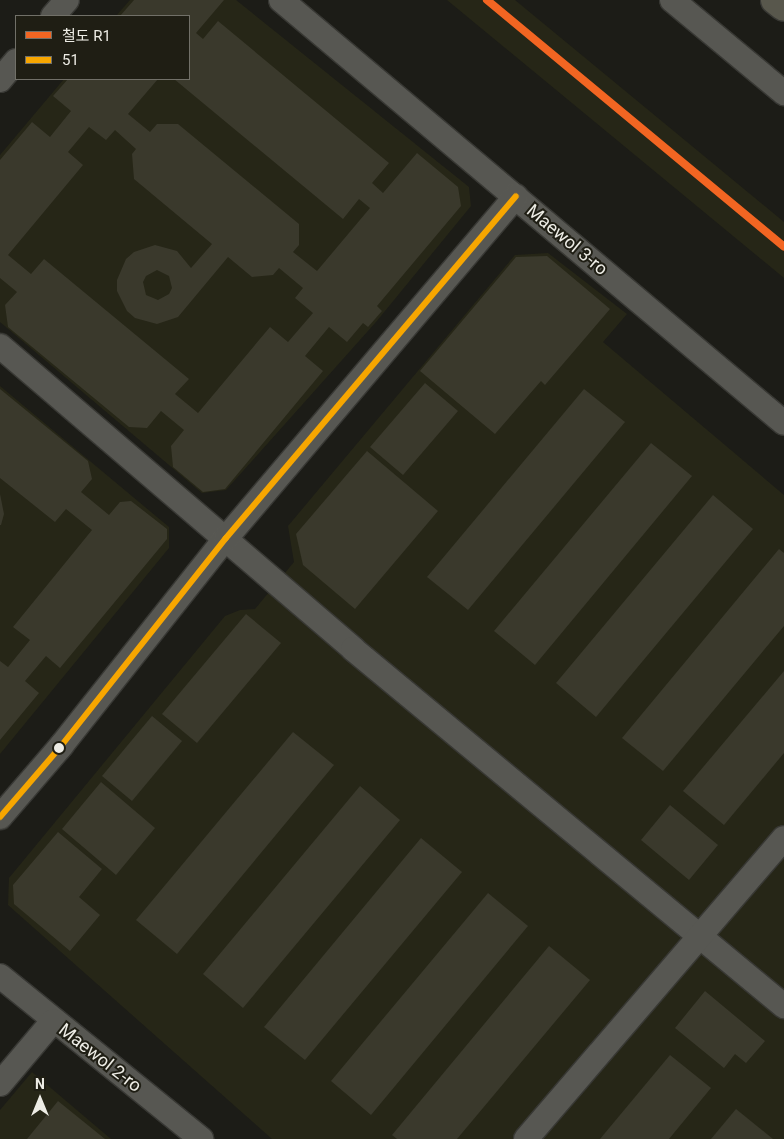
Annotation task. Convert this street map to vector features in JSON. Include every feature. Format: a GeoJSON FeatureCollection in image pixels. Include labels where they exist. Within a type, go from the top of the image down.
{"type":"FeatureCollection","features":[{"type":"Feature","properties":{"kind":"highway"},"geometry":{"type":"LineString","coordinates":[[775,0],[784,7]]}},
{"type":"Feature","properties":{"kind":"street"},"geometry":{"type":"LineString","coordinates":[[54,15],[67,0]]}},
{"type":"Feature","properties":{"kind":"street","name":"Maewol 3-ro"},"geometry":{"type":"LineString","coordinates":[[281,0],[784,423]]}},
{"type":"Feature","properties":{"kind":"street"},"geometry":{"type":"LineString","coordinates":[[672,0],[784,93]]}},
{"type":"Feature","properties":{"kind":"street"},"geometry":{"type":"LineString","coordinates":[[0,80],[15,62]]}},
{"type":"Feature","properties":{"kind":"street"},"geometry":{"type":"LineString","coordinates":[[0,817],[61,746],[226,538],[516,196]]}},
{"type":"Feature","properties":{"kind":"street"},"geometry":{"type":"LineString","coordinates":[[0,346],[353,648],[784,1006]]}},
{"type":"Feature","properties":{"kind":"street"},"geometry":{"type":"LineString","coordinates":[[526,1139],[784,838]]}},
{"type":"Feature","properties":{"kind":"street","name":"Maewol 2-ro"},"geometry":{"type":"LineString","coordinates":[[0,976],[53,1021],[202,1139]]}},
{"type":"Feature","properties":{"kind":"street"},"geometry":{"type":"LineString","coordinates":[[0,1084],[53,1021]]}},
{"type":"Feature","properties":{"kind":"shaded area"},"geometry":{"type":"Polygon","coordinates":[[[130,0],[236,0],[469,187],[471,206],[376,322],[226,490],[202,493],[0,322],[0,155],[63,80],[190,80],[190,15],[117,15],[130,0]]]}},
{"type":"Feature","properties":{"kind":"shaded area"},"geometry":{"type":"Polygon","coordinates":[[[447,0],[515,0],[784,222],[784,278],[447,0]]]}},
{"type":"Feature","properties":{"kind":"shaded area"},"geometry":{"type":"Polygon","coordinates":[[[548,253],[627,314],[603,342],[784,495],[784,1139],[272,1139],[8,905],[9,878],[225,616],[240,610],[255,609],[294,562],[288,526],[515,255],[548,253]]]}},
{"type":"Feature","properties":{"kind":"shaded area"},"geometry":{"type":"Polygon","coordinates":[[[0,386],[169,527],[169,548],[0,754],[0,386]]]}},
{"type":"Feature","properties":{"kind":"shaded area"},"geometry":{"type":"Polygon","coordinates":[[[32,1072],[111,1139],[0,1139],[0,1110],[32,1072]]]}},
{"type":"Feature","properties":{"kind":"building"},"geometry":{"type":"Polygon","coordinates":[[[134,0],[224,0],[196,33],[203,39],[218,21],[389,163],[372,183],[383,193],[417,153],[458,187],[461,206],[377,306],[382,311],[368,327],[363,323],[347,342],[329,327],[305,356],[323,371],[225,489],[203,492],[173,467],[171,446],[184,430],[161,411],[147,428],[129,427],[8,327],[5,305],[17,292],[0,278],[0,160],[32,122],[50,137],[71,111],[53,96],[67,80],[157,80],[128,114],[150,132],[157,124],[178,124],[299,224],[299,245],[293,252],[317,271],[370,208],[359,199],[343,219],[175,80],[190,80],[190,15],[121,15],[134,0]],[[89,127],[68,152],[83,165],[8,255],[31,274],[44,259],[189,379],[175,394],[198,413],[270,327],[288,342],[313,313],[295,298],[303,288],[279,268],[273,275],[252,277],[228,257],[178,317],[157,324],[135,318],[127,311],[117,291],[117,280],[126,259],[134,252],[155,245],[177,251],[191,268],[212,244],[134,179],[132,154],[136,149],[115,130],[106,140],[89,127]],[[157,270],[146,276],[143,282],[146,295],[158,300],[169,294],[172,288],[169,276],[157,270]]]}},
{"type":"Feature","properties":{"kind":"building"},"geometry":{"type":"Polygon","coordinates":[[[547,256],[610,309],[545,385],[541,381],[495,434],[420,371],[516,257],[547,256]]]}},
{"type":"Feature","properties":{"kind":"building"},"geometry":{"type":"Polygon","coordinates":[[[425,383],[458,411],[403,475],[370,447],[425,383]]]}},
{"type":"Feature","properties":{"kind":"building"},"geometry":{"type":"Polygon","coordinates":[[[0,389],[88,461],[92,479],[81,492],[109,515],[120,502],[131,501],[167,529],[167,539],[60,668],[46,656],[25,681],[39,693],[0,740],[0,661],[8,667],[30,640],[13,627],[92,530],[66,509],[55,522],[0,478],[0,389]]]}},
{"type":"Feature","properties":{"kind":"building"},"geometry":{"type":"Polygon","coordinates":[[[584,389],[625,422],[468,610],[427,577],[584,389]]]}},
{"type":"Feature","properties":{"kind":"building"},"geometry":{"type":"Polygon","coordinates":[[[651,443],[692,476],[535,665],[494,631],[651,443]]]}},
{"type":"Feature","properties":{"kind":"building"},"geometry":{"type":"Polygon","coordinates":[[[367,451],[438,511],[355,609],[303,565],[296,534],[367,451]]]}},
{"type":"Feature","properties":{"kind":"building"},"geometry":{"type":"Polygon","coordinates":[[[0,494],[4,514],[1,525],[0,525],[0,494]]]}},
{"type":"Feature","properties":{"kind":"building"},"geometry":{"type":"Polygon","coordinates":[[[713,495],[753,529],[596,717],[556,683],[713,495]]]}},
{"type":"Feature","properties":{"kind":"building"},"geometry":{"type":"Polygon","coordinates":[[[779,549],[784,553],[784,626],[663,771],[622,738],[779,549]]]}},
{"type":"Feature","properties":{"kind":"building"},"geometry":{"type":"Polygon","coordinates":[[[246,614],[281,643],[197,743],[162,714],[246,614]]]}},
{"type":"Feature","properties":{"kind":"building"},"geometry":{"type":"Polygon","coordinates":[[[784,671],[784,753],[724,825],[683,791],[784,671]]]}},
{"type":"Feature","properties":{"kind":"building"},"geometry":{"type":"Polygon","coordinates":[[[152,716],[182,741],[132,801],[102,776],[152,716]]]}},
{"type":"Feature","properties":{"kind":"building"},"geometry":{"type":"Polygon","coordinates":[[[293,732],[334,765],[177,954],[136,920],[293,732]]]}},
{"type":"Feature","properties":{"kind":"building"},"geometry":{"type":"Polygon","coordinates":[[[101,782],[155,828],[116,875],[62,829],[101,782]]]}},
{"type":"Feature","properties":{"kind":"building"},"geometry":{"type":"Polygon","coordinates":[[[360,786],[400,820],[243,1008],[203,974],[360,786]]]}},
{"type":"Feature","properties":{"kind":"building"},"geometry":{"type":"Polygon","coordinates":[[[670,805],[718,845],[689,880],[641,840],[670,805]]]}},
{"type":"Feature","properties":{"kind":"building"},"geometry":{"type":"Polygon","coordinates":[[[58,832],[102,869],[79,897],[100,915],[70,951],[14,904],[13,885],[58,832]]]}},
{"type":"Feature","properties":{"kind":"building"},"geometry":{"type":"Polygon","coordinates":[[[421,838],[462,872],[305,1060],[264,1027],[421,838]]]}},
{"type":"Feature","properties":{"kind":"building"},"geometry":{"type":"Polygon","coordinates":[[[488,893],[528,926],[371,1115],[331,1081],[488,893]]]}},
{"type":"Feature","properties":{"kind":"building"},"geometry":{"type":"Polygon","coordinates":[[[549,946],[590,980],[457,1139],[397,1139],[392,1135],[549,946]]]}},
{"type":"Feature","properties":{"kind":"building"},"geometry":{"type":"Polygon","coordinates":[[[705,991],[765,1041],[746,1063],[735,1054],[724,1068],[675,1028],[705,991]]]}},
{"type":"Feature","properties":{"kind":"building"},"geometry":{"type":"Polygon","coordinates":[[[670,1055],[711,1088],[669,1139],[600,1139],[670,1055]]]}},
{"type":"Feature","properties":{"kind":"building"},"geometry":{"type":"Polygon","coordinates":[[[58,1101],[105,1139],[27,1139],[58,1101]]]}},
{"type":"Feature","properties":{"kind":"building"},"geometry":{"type":"Polygon","coordinates":[[[736,1109],[773,1139],[711,1139],[736,1109]]]}},
{"type":"Feature","properties":{"kind":"rail line","name":"R1"},"geometry":{"type":"LineString","coordinates":[[487,0],[784,247]]}},
{"type":"Feature","properties":{"kind":"transit line","name":"51"},"geometry":{"type":"LineString","coordinates":[[0,817],[61,746],[226,538],[516,196]]}}]}
